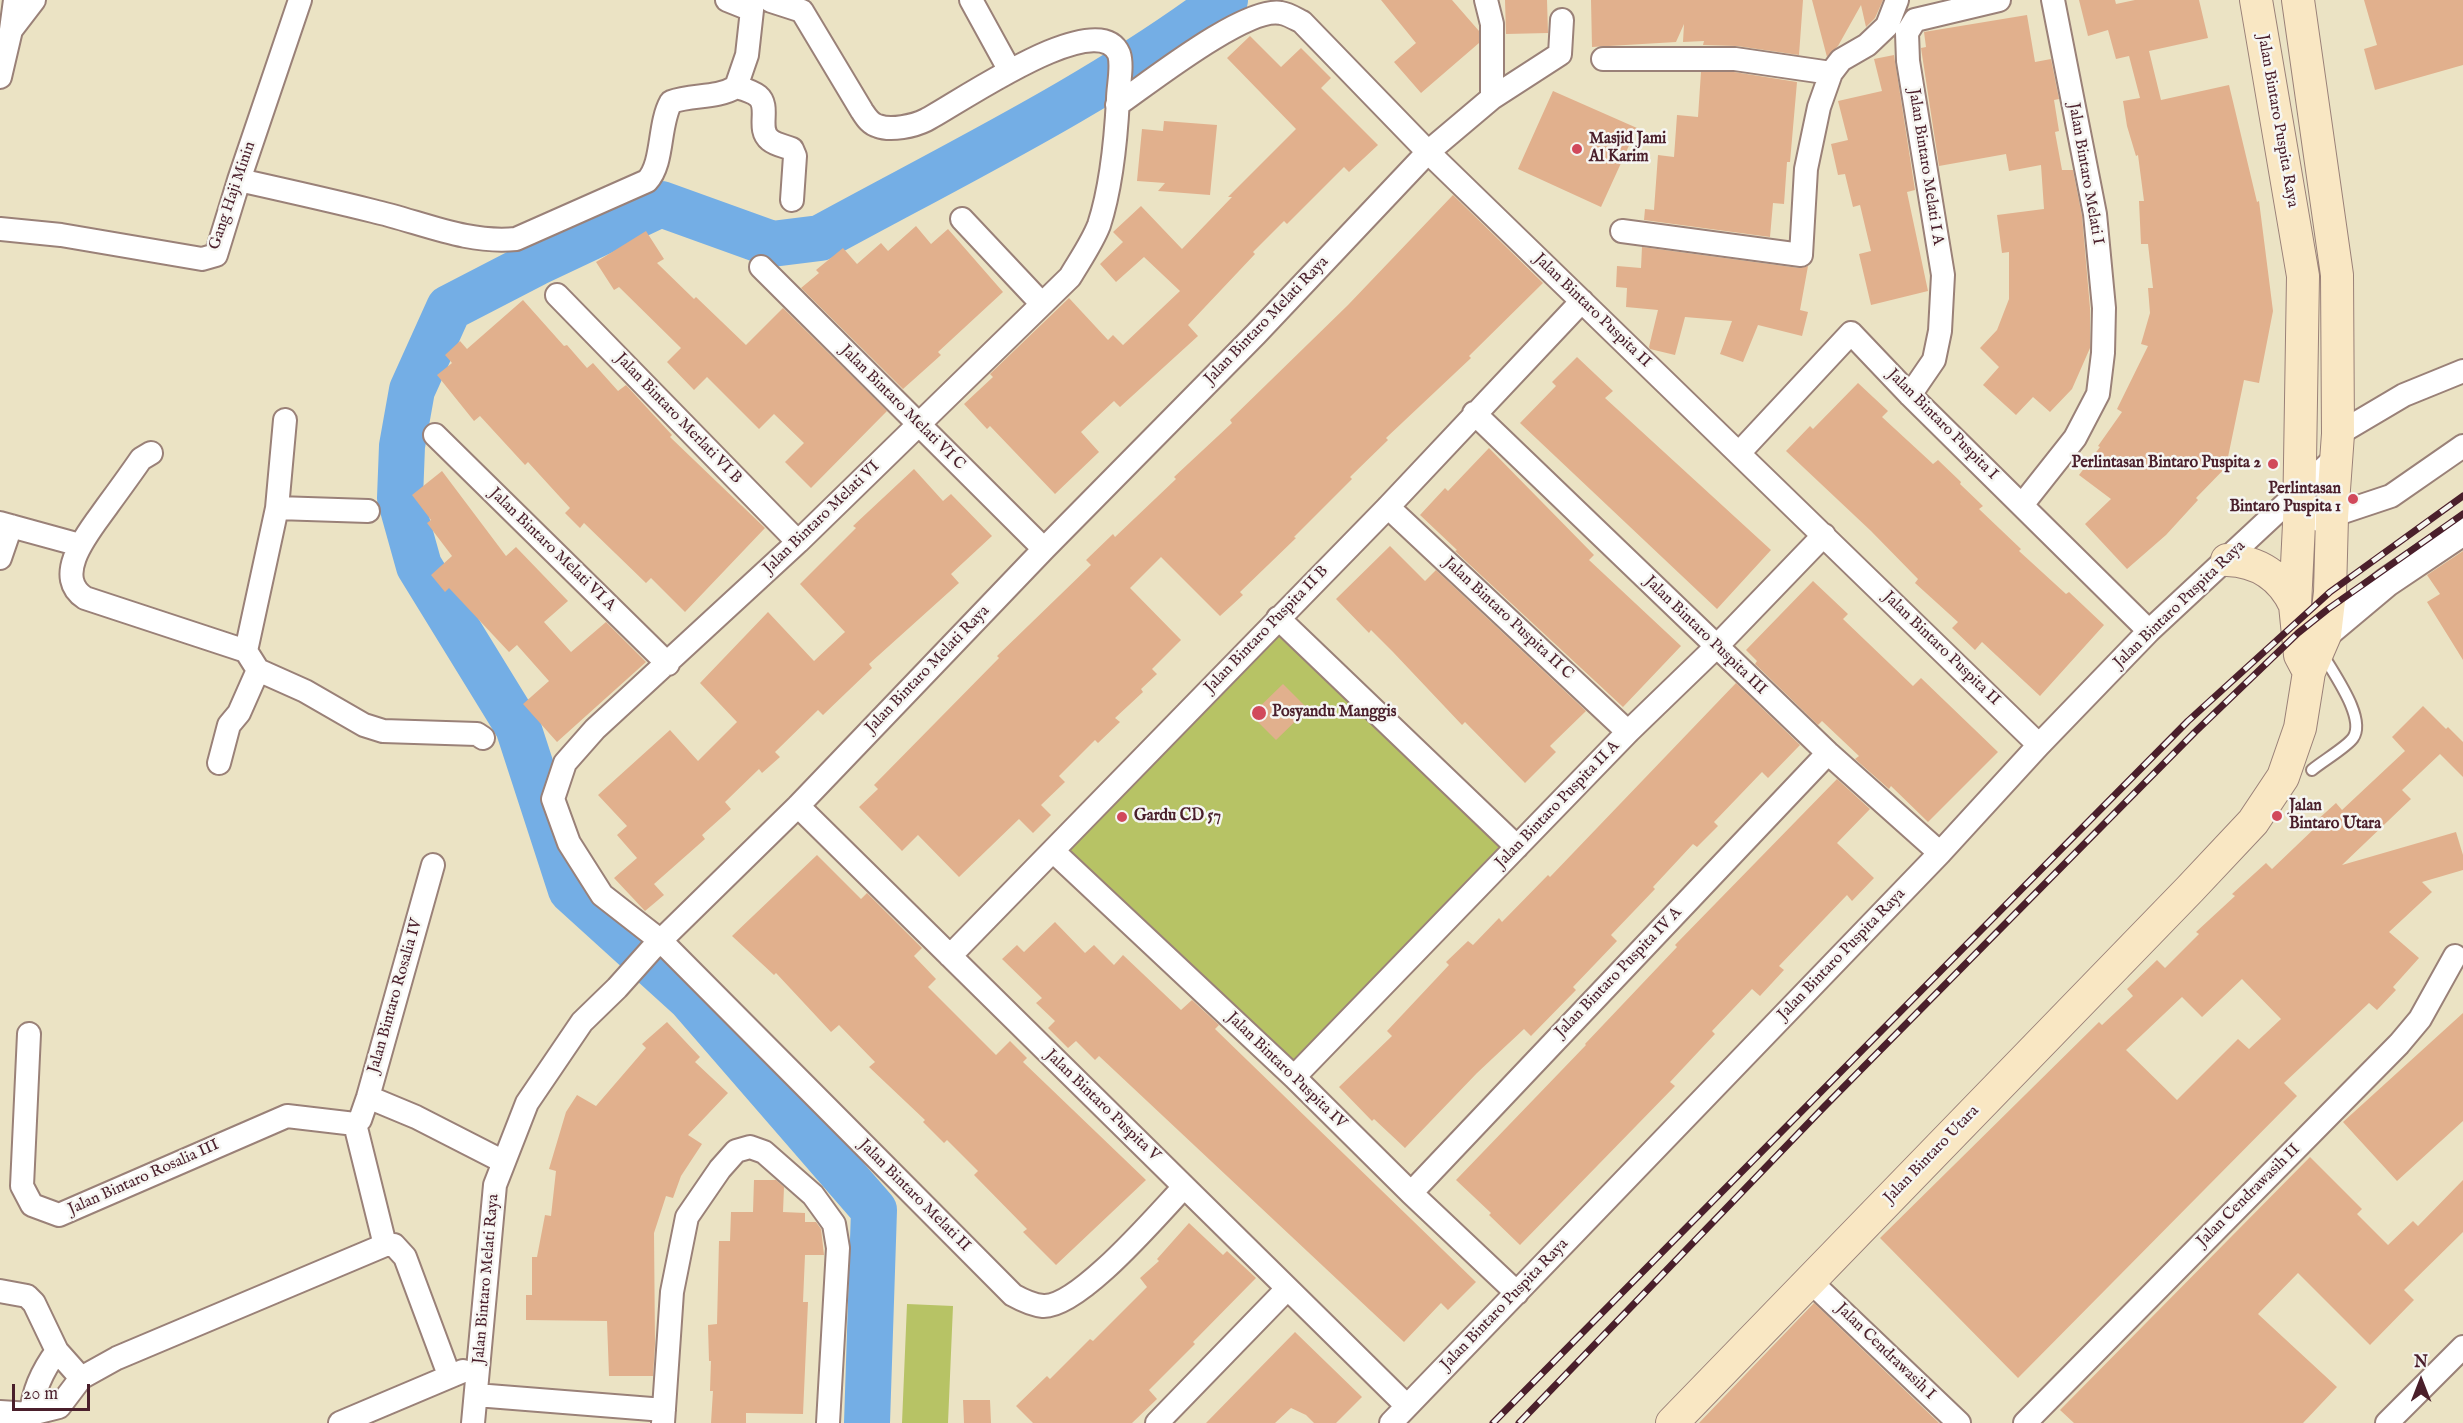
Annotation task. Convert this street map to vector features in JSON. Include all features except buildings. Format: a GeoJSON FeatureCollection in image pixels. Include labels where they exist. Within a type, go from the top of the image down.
{"type":"FeatureCollection","features":[{"type":"Feature","properties":{"kind":"main road","name":"Jalan Bintaro Puspita Raya"},"geometry":{"type":"LineString","coordinates":[[2256,0],[2303,276],[2295,598],[2313,653]]}},
{"type":"Feature","properties":{"kind":"main road"},"geometry":{"type":"LineString","coordinates":[[2298,0],[2337,275],[2337,446],[2330,591],[2313,653]]}},
{"type":"Feature","properties":{"kind":"main road"},"geometry":{"type":"LineString","coordinates":[[2230,557],[2250,563],[2271,574],[2295,598]]}},
{"type":"Feature","properties":{"kind":"main road","name":"Jalan Bintaro Utara"},"geometry":{"type":"LineString","coordinates":[[1672,1423],[2253,822],[2283,777],[2300,728],[2313,653]]}},
{"type":"Feature","properties":{"kind":"street"},"geometry":{"type":"LineString","coordinates":[[0,77],[11,30],[15,0]]}},
{"type":"Feature","properties":{"kind":"street"},"geometry":{"type":"LineString","coordinates":[[11,30],[34,0]]}},
{"type":"Feature","properties":{"kind":"street","name":"Gang Haji Minin"},"geometry":{"type":"LineString","coordinates":[[0,229],[61,235],[202,259],[216,255],[300,0]]}},
{"type":"Feature","properties":{"kind":"street"},"geometry":{"type":"LineString","coordinates":[[727,0],[802,11],[862,111],[872,124],[888,128],[924,121],[1010,71],[972,0]]}},
{"type":"Feature","properties":{"kind":"street"},"geometry":{"type":"LineString","coordinates":[[1486,0],[1492,24],[1492,98]]}},
{"type":"Feature","properties":{"kind":"street"},"geometry":{"type":"LineString","coordinates":[[1622,231],[1801,255],[1806,169],[1819,107],[1831,73],[1841,60],[1867,45],[1887,26],[1897,0]]}},
{"type":"Feature","properties":{"kind":"street","name":"Jalan Bintaro Melati I A"},"geometry":{"type":"LineString","coordinates":[[1910,395],[1934,360],[1940,332],[1943,275],[1908,61],[1907,33],[1915,20],[1999,0]]}},
{"type":"Feature","properties":{"kind":"street","name":"Jalan Bintaro Melati I"},"geometry":{"type":"LineString","coordinates":[[2022,505],[2075,438],[2098,394],[2103,353],[2104,308],[2095,214],[2054,0]]}},
{"type":"Feature","properties":{"kind":"street"},"geometry":{"type":"LineString","coordinates":[[736,87],[747,55],[759,4]]}},
{"type":"Feature","properties":{"kind":"street","name":"Jalan Bintaro Puspita II"},"geometry":{"type":"LineString","coordinates":[[1118,98],[1235,25],[1260,15],[1281,13],[1302,22],[1428,152],[1740,452],[2039,745]]}},
{"type":"Feature","properties":{"kind":"street","name":"Jalan Bintaro Melati Raya"},"geometry":{"type":"LineString","coordinates":[[473,1423],[495,1185],[527,1103],[582,1022],[656,945],[798,806],[1044,549],[1256,334],[1428,152],[1492,98],[1560,54],[1562,20]]}},
{"type":"Feature","properties":{"kind":"street","name":"Jalan Bintaro Melati VI"},"geometry":{"type":"LineString","coordinates":[[656,945],[602,895],[569,843],[554,799],[565,763],[595,729],[798,542],[1070,277],[1098,226],[1108,187],[1120,57],[1114,46],[1102,40],[1081,40],[1010,71]]}},
{"type":"Feature","properties":{"kind":"street"},"geometry":{"type":"LineString","coordinates":[[1603,59],[1735,59],[1831,73]]}},
{"type":"Feature","properties":{"kind":"street"},"geometry":{"type":"LineString","coordinates":[[239,180],[375,211],[466,237],[494,242],[516,239],[647,181],[655,168],[664,120],[671,102],[682,98],[704,98],[736,87],[757,94],[761,99],[764,106],[765,133],[769,140],[792,149],[795,156],[792,200]]}},
{"type":"Feature","properties":{"kind":"street"},"geometry":{"type":"LineString","coordinates":[[962,219],[1042,304]]}},
{"type":"Feature","properties":{"kind":"street","name":"Jalan Bintaro Melati VI C"},"geometry":{"type":"LineString","coordinates":[[761,267],[1044,549]]}},
{"type":"Feature","properties":{"kind":"street","name":"Jalan Bintaro Merlati VI B"},"geometry":{"type":"LineString","coordinates":[[557,295],[798,542]]}},
{"type":"Feature","properties":{"kind":"street","name":"Jalan Bintaro Puspita II B"},"geometry":{"type":"LineString","coordinates":[[950,956],[1388,507],[1474,413],[1582,302]]}},
{"type":"Feature","properties":{"kind":"street","name":"Jalan Bintaro Puspita I"},"geometry":{"type":"LineString","coordinates":[[1740,452],[1851,333],[1910,395],[2150,631]]}},
{"type":"Feature","properties":{"kind":"street","name":"Jalan Bintaro Puspita Raya"},"geometry":{"type":"LineString","coordinates":[[1391,1423],[1940,853],[2039,745],[2150,631],[2230,557],[2299,508],[2337,446],[2404,395],[2463,371]]}},
{"type":"Feature","properties":{"kind":"street","name":"Jalan Bintaro Puspita III"},"geometry":{"type":"LineString","coordinates":[[1474,413],[1828,753],[1940,853]]}},
{"type":"Feature","properties":{"kind":"street"},"geometry":{"type":"LineString","coordinates":[[246,651],[277,508],[285,420]]}},
{"type":"Feature","properties":{"kind":"street","name":"Jalan Bintaro Melati VI A"},"geometry":{"type":"LineString","coordinates":[[435,435],[668,664]]}},
{"type":"Feature","properties":{"kind":"street"},"geometry":{"type":"LineString","coordinates":[[2299,508],[2332,517],[2391,496],[2463,446]]}},
{"type":"Feature","properties":{"kind":"street"},"geometry":{"type":"LineString","coordinates":[[151,453],[141,459],[80,545],[73,564],[72,582],[76,591],[85,598],[246,651],[258,670],[305,691],[364,725],[383,731],[477,734],[483,738]]}},
{"type":"Feature","properties":{"kind":"street","name":"Jalan Bintaro Puspita II C"},"geometry":{"type":"LineString","coordinates":[[1388,507],[1628,732]]}},
{"type":"Feature","properties":{"kind":"street"},"geometry":{"type":"LineString","coordinates":[[277,508],[368,511]]}},
{"type":"Feature","properties":{"kind":"street"},"geometry":{"type":"LineString","coordinates":[[0,558],[5,525],[80,545]]}},
{"type":"Feature","properties":{"kind":"street"},"geometry":{"type":"LineString","coordinates":[[2313,653],[2387,582],[2463,531]]}},
{"type":"Feature","properties":{"kind":"street","name":"Jalan Bintaro Puspita II A"},"geometry":{"type":"LineString","coordinates":[[1294,1077],[1628,732],[1716,647],[1824,535]]}},
{"type":"Feature","properties":{"kind":"street"},"geometry":{"type":"LineString","coordinates":[[1278,618],[1517,847]]}},
{"type":"Feature","properties":{"kind":"street"},"geometry":{"type":"LineString","coordinates":[[219,763],[229,725],[239,713],[258,670]]}},
{"type":"Feature","properties":{"kind":"street","name":"Jalan Bintaro Puspita IV A"},"geometry":{"type":"LineString","coordinates":[[1411,1193],[1828,753]]}},
{"type":"Feature","properties":{"kind":"street","name":"Jalan Bintaro Puspita V"},"geometry":{"type":"LineString","coordinates":[[798,806],[1407,1406]]}},
{"type":"Feature","properties":{"kind":"street","name":"Jalan Bintaro Puspita IV"},"geometry":{"type":"LineString","coordinates":[[1053,851],[1294,1077],[1411,1193],[1517,1293]]}},
{"type":"Feature","properties":{"kind":"street","name":"Jalan Bintaro Rosalia IV"},"geometry":{"type":"LineString","coordinates":[[355,1124],[360,1120],[368,1097],[433,866]]}},
{"type":"Feature","properties":{"kind":"street","name":"Jalan Bintaro Melati II"},"geometry":{"type":"LineString","coordinates":[[656,945],[1012,1295],[1029,1303],[1045,1306],[1062,1301],[1078,1290],[1115,1261],[1184,1187]]}},
{"type":"Feature","properties":{"kind":"street","name":"Jalan Cendrawasih II"},"geometry":{"type":"LineString","coordinates":[[2025,1423],[2399,1044],[2420,1019],[2455,956]]}},
{"type":"Feature","properties":{"kind":"street","name":"Jalan Bintaro Rosalia III"},"geometry":{"type":"LineString","coordinates":[[29,1034],[22,1186],[32,1205],[59,1215],[287,1116],[355,1124]]}},
{"type":"Feature","properties":{"kind":"street"},"geometry":{"type":"LineString","coordinates":[[368,1097],[416,1117],[504,1162]]}},
{"type":"Feature","properties":{"kind":"street"},"geometry":{"type":"LineString","coordinates":[[355,1124],[385,1245]]}},
{"type":"Feature","properties":{"kind":"street"},"geometry":{"type":"LineString","coordinates":[[476,1395],[664,1417],[672,1292],[687,1217],[720,1168],[736,1151],[750,1147],[764,1152],[813,1196],[834,1224],[838,1248],[828,1423]]}},
{"type":"Feature","properties":{"kind":"street"},"geometry":{"type":"LineString","coordinates":[[0,1412],[62,1415],[81,1378],[117,1358],[385,1245],[394,1245],[405,1257],[450,1376]]}},
{"type":"Feature","properties":{"kind":"street","name":"Jalan Cendrawasih I"},"geometry":{"type":"LineString","coordinates":[[1810,1281],[1959,1423]]}},
{"type":"Feature","properties":{"kind":"street"},"geometry":{"type":"LineString","coordinates":[[1157,1423],[1287,1288]]}},
{"type":"Feature","properties":{"kind":"street"},"geometry":{"type":"LineString","coordinates":[[0,1291],[27,1296],[34,1303],[57,1351],[81,1378]]}},
{"type":"Feature","properties":{"kind":"street"},"geometry":{"type":"LineString","coordinates":[[2387,1423],[2463,1347]]}},
{"type":"Feature","properties":{"kind":"street"},"geometry":{"type":"LineString","coordinates":[[31,1414],[32,1399],[38,1382],[57,1351]]}},
{"type":"Feature","properties":{"kind":"street"},"geometry":{"type":"LineString","coordinates":[[340,1423],[479,1366]]}},
{"type":"Feature","properties":{"kind":"lane"},"geometry":{"type":"LineString","coordinates":[[2312,770],[2353,738],[2357,727],[2356,714],[2313,653]]}},
{"type":"Feature","properties":{"kind":"green space"},"geometry":{"type":"Polygon","coordinates":[[[1278,618],[1517,847],[1294,1077],[1053,851],[1278,618]]]}},
{"type":"Feature","properties":{"kind":"green space"},"geometry":{"type":"Polygon","coordinates":[[[907,1304],[953,1306],[948,1423],[902,1423],[907,1304]]]}},
{"type":"Feature","properties":{"kind":"waterway"},"geometry":{"type":"LineString","coordinates":[[867,1423],[874,1210],[690,998],[571,890],[518,727],[419,566],[400,498],[402,446],[412,390],[449,308],[536,263],[661,204],[772,244],[820,238],[1078,97],[1177,34],[1225,0]]}},
{"type":"Feature","properties":{"kind":"railway"},"geometry":{"type":"LineString","coordinates":[[1493,1423],[2188,721],[2330,592],[2463,496]]}},
{"type":"Feature","properties":{"kind":"railway"},"geometry":{"type":"LineString","coordinates":[[1519,1423],[1824,1107],[2195,732],[2298,633],[2328,609],[2463,514]]}},
{"type":"Feature","properties":{"kind":"place","name":"Masjid Jami Al Karim"},"geometry":{"type":"Point","coordinates":[1577,149]}},
{"type":"Feature","properties":{"kind":"place","name":"Perlintasan Bintaro Puspita 2"},"geometry":{"type":"Point","coordinates":[2273,464]}},
{"type":"Feature","properties":{"kind":"place","name":"Perlintasan Bintaro Puspita 1"},"geometry":{"type":"Point","coordinates":[2353,499]}},
{"type":"Feature","properties":{"kind":"place","name":"Posyandu Manggis"},"geometry":{"type":"Point","coordinates":[1259,713]}},
{"type":"Feature","properties":{"kind":"place","name":"Jalan Bintaro Utara"},"geometry":{"type":"Point","coordinates":[2277,816]}},
{"type":"Feature","properties":{"kind":"place","name":"Gardu CD 57"},"geometry":{"type":"Point","coordinates":[1122,817]}}]}
